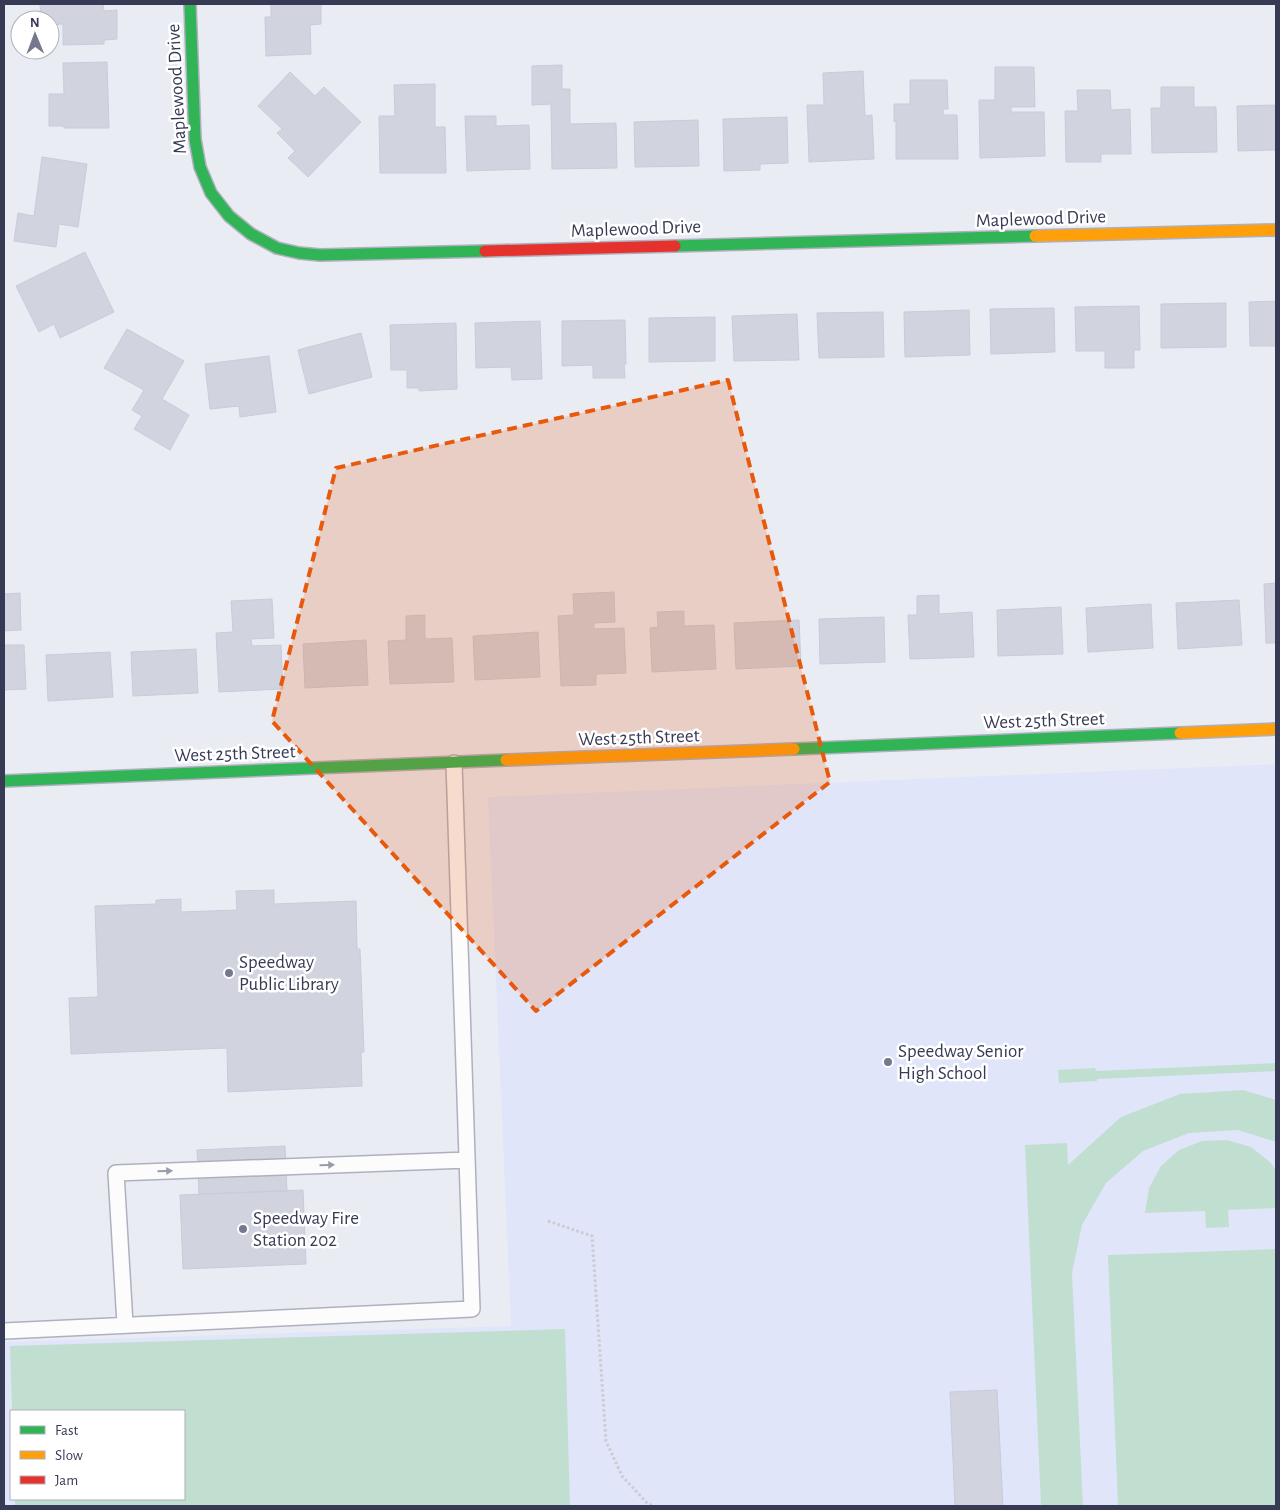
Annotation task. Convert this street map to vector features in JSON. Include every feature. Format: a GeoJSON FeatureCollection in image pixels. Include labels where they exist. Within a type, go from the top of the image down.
{"type":"FeatureCollection","features":[{"type":"Feature","properties":{"kind":"street","name":"Maplewood Drive"},"geometry":{"type":"LineString","coordinates":[[190,4],[196,139],[198,160],[205,181],[211,193],[228,216],[251,234],[277,248],[299,253],[320,255],[1276,230]]}},
{"type":"Feature","properties":{"kind":"street","name":"West 25th Street"},"geometry":{"type":"LineString","coordinates":[[4,782],[1276,729]]}},
{"type":"Feature","properties":{"kind":"lane"},"geometry":{"type":"LineString","coordinates":[[4,1331],[472,1309],[454,763]]}},
{"type":"Feature","properties":{"kind":"lane"},"geometry":{"type":"LineString","coordinates":[[125,1324],[116,1173],[467,1160]]}},
{"type":"Feature","properties":{"kind":"path"},"geometry":{"type":"LineString","coordinates":[[548,1221],[592,1236],[606,1441],[622,1476],[647,1503],[653,1506]]}},
{"type":"Feature","properties":{"kind":"highlighted area"},"geometry":{"type":"Polygon","coordinates":[[[728,380],[830,782],[536,1011],[272,721],[336,468],[728,380]]]}},
{"type":"Feature","properties":{"kind":"shaded area","name":"Speedway Senior High School"},"geometry":{"type":"Polygon","coordinates":[[[1276,764],[1276,1506],[4,1506],[4,1342],[511,1326],[488,797],[1276,764]]]}},
{"type":"Feature","properties":{"kind":"green space"},"geometry":{"type":"Polygon","coordinates":[[[1276,1063],[1276,1071],[1097,1079],[1097,1081],[1059,1083],[1058,1070],[1095,1068],[1096,1071],[1276,1063]]]}},
{"type":"Feature","properties":{"kind":"green space"},"geometry":{"type":"Polygon","coordinates":[[[1243,1090],[1276,1100],[1276,1142],[1238,1130],[1189,1133],[1143,1151],[1106,1183],[1082,1225],[1072,1273],[1083,1506],[1041,1506],[1025,1145],[1067,1143],[1068,1165],[1121,1117],[1180,1094],[1243,1090]]]}},
{"type":"Feature","properties":{"kind":"green space"},"geometry":{"type":"Polygon","coordinates":[[[1227,1140],[1251,1147],[1271,1163],[1276,1171],[1276,1208],[1228,1210],[1229,1227],[1206,1228],[1205,1211],[1145,1213],[1149,1188],[1161,1166],[1179,1150],[1202,1141],[1227,1140]]]}},
{"type":"Feature","properties":{"kind":"green space"},"geometry":{"type":"Polygon","coordinates":[[[1276,1249],[1276,1506],[1118,1506],[1108,1255],[1276,1249]]]}},
{"type":"Feature","properties":{"kind":"green space"},"geometry":{"type":"Polygon","coordinates":[[[565,1329],[570,1506],[15,1506],[15,1500],[185,1500],[185,1410],[12,1410],[10,1346],[565,1329]]]}},
{"type":"Feature","properties":{"kind":"building"},"geometry":{"type":"Polygon","coordinates":[[[40,4],[103,4],[104,11],[117,10],[117,39],[104,40],[104,44],[63,45],[63,24],[60,24],[60,10],[40,10],[40,4]]]}},
{"type":"Feature","properties":{"kind":"building"},"geometry":{"type":"Polygon","coordinates":[[[271,4],[321,4],[321,24],[310,25],[311,54],[266,56],[265,17],[271,17],[271,4]]]}},
{"type":"Feature","properties":{"kind":"building"},"geometry":{"type":"Polygon","coordinates":[[[107,62],[109,128],[49,126],[49,94],[64,94],[63,63],[107,62]]]}},
{"type":"Feature","properties":{"kind":"building"},"geometry":{"type":"Polygon","coordinates":[[[562,65],[562,89],[570,89],[570,124],[616,123],[617,168],[552,169],[551,104],[532,105],[532,66],[562,65]]]}},
{"type":"Feature","properties":{"kind":"building"},"geometry":{"type":"Polygon","coordinates":[[[995,67],[1034,67],[1035,107],[1011,107],[1011,112],[1044,112],[1045,156],[980,158],[979,100],[995,100],[995,67]]]}},
{"type":"Feature","properties":{"kind":"building"},"geometry":{"type":"Polygon","coordinates":[[[863,71],[865,116],[872,115],[874,159],[809,162],[807,105],[824,105],[823,73],[863,71]]]}},
{"type":"Feature","properties":{"kind":"building"},"geometry":{"type":"Polygon","coordinates":[[[290,72],[315,96],[324,87],[361,122],[308,177],[288,158],[295,151],[277,133],[282,129],[258,106],[290,72]]]}},
{"type":"Feature","properties":{"kind":"building"},"geometry":{"type":"Polygon","coordinates":[[[910,80],[947,80],[948,109],[943,109],[943,115],[957,115],[958,159],[896,159],[894,104],[910,104],[910,80]]]}},
{"type":"Feature","properties":{"kind":"building"},"geometry":{"type":"Polygon","coordinates":[[[435,84],[435,127],[445,127],[446,173],[380,173],[379,116],[395,116],[394,85],[435,84]]]}},
{"type":"Feature","properties":{"kind":"building"},"geometry":{"type":"Polygon","coordinates":[[[1161,87],[1194,87],[1194,107],[1216,107],[1217,152],[1152,153],[1151,108],[1161,108],[1161,87]]]}},
{"type":"Feature","properties":{"kind":"building"},"geometry":{"type":"Polygon","coordinates":[[[1077,90],[1110,90],[1111,110],[1130,109],[1131,154],[1101,154],[1101,162],[1066,162],[1065,111],[1078,111],[1077,90]]]}},
{"type":"Feature","properties":{"kind":"building"},"geometry":{"type":"Polygon","coordinates":[[[1276,105],[1276,150],[1238,151],[1237,106],[1276,105]]]}},
{"type":"Feature","properties":{"kind":"building"},"geometry":{"type":"Polygon","coordinates":[[[465,116],[496,116],[496,126],[529,125],[530,169],[467,171],[465,116]]]}},
{"type":"Feature","properties":{"kind":"building"},"geometry":{"type":"Polygon","coordinates":[[[787,117],[788,163],[760,164],[760,170],[724,171],[723,119],[787,117]]]}},
{"type":"Feature","properties":{"kind":"building"},"geometry":{"type":"Polygon","coordinates":[[[698,120],[699,166],[635,167],[634,122],[698,120]]]}},
{"type":"Feature","properties":{"kind":"building"},"geometry":{"type":"Polygon","coordinates":[[[42,157],[87,164],[78,227],[59,224],[56,247],[14,241],[18,213],[34,216],[42,157]]]}},
{"type":"Feature","properties":{"kind":"building"},"geometry":{"type":"Polygon","coordinates":[[[85,252],[114,312],[60,338],[54,324],[39,332],[16,286],[85,252]]]}},
{"type":"Feature","properties":{"kind":"building"},"geometry":{"type":"Polygon","coordinates":[[[1276,301],[1276,346],[1250,346],[1249,302],[1276,301]]]}},
{"type":"Feature","properties":{"kind":"building"},"geometry":{"type":"Polygon","coordinates":[[[1226,303],[1226,347],[1161,348],[1161,304],[1226,303]]]}},
{"type":"Feature","properties":{"kind":"building"},"geometry":{"type":"Polygon","coordinates":[[[1139,306],[1140,350],[1134,350],[1134,368],[1105,368],[1105,351],[1076,351],[1075,307],[1139,306]]]}},
{"type":"Feature","properties":{"kind":"building"},"geometry":{"type":"Polygon","coordinates":[[[1054,308],[1055,352],[991,354],[990,309],[1054,308]]]}},
{"type":"Feature","properties":{"kind":"building"},"geometry":{"type":"Polygon","coordinates":[[[969,310],[970,355],[905,357],[904,312],[969,310]]]}},
{"type":"Feature","properties":{"kind":"building"},"geometry":{"type":"Polygon","coordinates":[[[883,312],[884,357],[819,358],[817,313],[883,312]]]}},
{"type":"Feature","properties":{"kind":"building"},"geometry":{"type":"Polygon","coordinates":[[[797,314],[799,360],[734,361],[732,316],[797,314]]]}},
{"type":"Feature","properties":{"kind":"building"},"geometry":{"type":"Polygon","coordinates":[[[715,317],[715,361],[649,362],[649,318],[715,317]]]}},
{"type":"Feature","properties":{"kind":"building"},"geometry":{"type":"Polygon","coordinates":[[[625,320],[625,378],[593,378],[593,365],[562,366],[562,321],[625,320]]]}},
{"type":"Feature","properties":{"kind":"building"},"geometry":{"type":"Polygon","coordinates":[[[540,321],[542,379],[512,380],[511,367],[476,368],[475,323],[540,321]]]}},
{"type":"Feature","properties":{"kind":"building"},"geometry":{"type":"Polygon","coordinates":[[[456,323],[457,389],[419,391],[419,388],[407,388],[407,370],[391,370],[390,325],[456,323]]]}},
{"type":"Feature","properties":{"kind":"building"},"geometry":{"type":"Polygon","coordinates":[[[127,329],[184,361],[162,399],[189,415],[170,450],[134,429],[142,416],[132,410],[144,390],[104,368],[127,329]]]}},
{"type":"Feature","properties":{"kind":"building"},"geometry":{"type":"Polygon","coordinates":[[[361,333],[372,377],[309,394],[298,350],[361,333]]]}},
{"type":"Feature","properties":{"kind":"building"},"geometry":{"type":"Polygon","coordinates":[[[269,356],[276,412],[240,417],[239,406],[210,409],[205,364],[269,356]]]}},
{"type":"Feature","properties":{"kind":"building"},"geometry":{"type":"Polygon","coordinates":[[[1276,583],[1276,643],[1266,643],[1264,584],[1276,583]]]}},
{"type":"Feature","properties":{"kind":"building"},"geometry":{"type":"Polygon","coordinates":[[[614,592],[615,622],[594,623],[594,629],[624,628],[626,673],[596,674],[596,685],[561,686],[558,616],[574,615],[573,594],[614,592]]]}},
{"type":"Feature","properties":{"kind":"building"},"geometry":{"type":"Polygon","coordinates":[[[20,593],[21,630],[4,631],[4,594],[20,593]]]}},
{"type":"Feature","properties":{"kind":"building"},"geometry":{"type":"Polygon","coordinates":[[[939,595],[939,614],[972,612],[974,657],[910,659],[908,615],[917,615],[917,596],[939,595]]]}},
{"type":"Feature","properties":{"kind":"building"},"geometry":{"type":"Polygon","coordinates":[[[272,599],[274,638],[251,639],[252,646],[281,645],[283,689],[219,692],[216,633],[233,632],[231,601],[272,599]]]}},
{"type":"Feature","properties":{"kind":"building"},"geometry":{"type":"Polygon","coordinates":[[[1239,600],[1242,645],[1178,649],[1176,603],[1239,600]]]}},
{"type":"Feature","properties":{"kind":"building"},"geometry":{"type":"Polygon","coordinates":[[[1151,604],[1153,648],[1088,652],[1086,608],[1151,604]]]}},
{"type":"Feature","properties":{"kind":"building"},"geometry":{"type":"Polygon","coordinates":[[[1061,607],[1063,654],[998,656],[997,610],[1061,607]]]}},
{"type":"Feature","properties":{"kind":"building"},"geometry":{"type":"Polygon","coordinates":[[[684,611],[684,626],[714,625],[716,669],[652,672],[650,628],[658,627],[657,612],[684,611]]]}},
{"type":"Feature","properties":{"kind":"building"},"geometry":{"type":"Polygon","coordinates":[[[425,615],[425,639],[452,638],[454,682],[390,684],[388,641],[406,640],[406,616],[425,615]]]}},
{"type":"Feature","properties":{"kind":"building"},"geometry":{"type":"Polygon","coordinates":[[[884,617],[885,662],[820,664],[819,619],[884,617]]]}},
{"type":"Feature","properties":{"kind":"building"},"geometry":{"type":"Polygon","coordinates":[[[799,620],[801,666],[736,669],[734,623],[799,620]]]}},
{"type":"Feature","properties":{"kind":"building"},"geometry":{"type":"Polygon","coordinates":[[[538,632],[540,677],[475,680],[473,636],[538,632]]]}},
{"type":"Feature","properties":{"kind":"building"},"geometry":{"type":"Polygon","coordinates":[[[366,640],[368,685],[305,688],[303,644],[366,640]]]}},
{"type":"Feature","properties":{"kind":"building"},"geometry":{"type":"Polygon","coordinates":[[[4,645],[24,645],[26,689],[4,690],[4,645]]]}},
{"type":"Feature","properties":{"kind":"building"},"geometry":{"type":"Polygon","coordinates":[[[196,649],[198,693],[133,696],[131,652],[196,649]]]}},
{"type":"Feature","properties":{"kind":"building"},"geometry":{"type":"Polygon","coordinates":[[[110,652],[113,697],[48,701],[46,655],[110,652]]]}},
{"type":"Feature","properties":{"kind":"building","name":"Speedway Public Library"},"geometry":{"type":"Polygon","coordinates":[[[274,890],[274,904],[356,901],[357,949],[360,949],[364,1052],[361,1052],[362,1086],[228,1092],[227,1048],[71,1054],[69,998],[98,997],[95,906],[156,904],[156,900],[181,899],[181,912],[237,910],[236,891],[274,890]]]}},
{"type":"Feature","properties":{"kind":"building","name":"Speedway Fire Station 202"},"geometry":{"type":"Polygon","coordinates":[[[285,1146],[287,1191],[199,1194],[197,1150],[285,1146]]]}},
{"type":"Feature","properties":{"kind":"building","name":"Speedway Fire Station 202"},"geometry":{"type":"Polygon","coordinates":[[[303,1190],[306,1264],[183,1269],[180,1195],[303,1190]]]}},
{"type":"Feature","properties":{"kind":"building"},"geometry":{"type":"Polygon","coordinates":[[[997,1390],[1003,1506],[955,1506],[950,1392],[997,1390]]]}},
{"type":"Feature","properties":{"kind":"traffic: fast"},"geometry":{"type":"LineString","coordinates":[[190,4],[195,139],[200,167],[211,193],[229,216],[251,234],[277,248],[299,253],[320,255],[485,251]]}},
{"type":"Feature","properties":{"kind":"traffic: fast"},"geometry":{"type":"LineString","coordinates":[[675,246],[1035,236]]}},
{"type":"Feature","properties":{"kind":"traffic: fast"},"geometry":{"type":"LineString","coordinates":[[794,749],[1180,733]]}},
{"type":"Feature","properties":{"kind":"traffic: fast"},"geometry":{"type":"LineString","coordinates":[[4,781],[506,760]]}},
{"type":"Feature","properties":{"kind":"traffic: slow"},"geometry":{"type":"LineString","coordinates":[[1035,236],[1276,230]]}},
{"type":"Feature","properties":{"kind":"traffic: slow"},"geometry":{"type":"LineString","coordinates":[[1180,733],[1276,729]]}},
{"type":"Feature","properties":{"kind":"traffic: slow"},"geometry":{"type":"LineString","coordinates":[[506,760],[794,749]]}},
{"type":"Feature","properties":{"kind":"traffic: jam"},"geometry":{"type":"LineString","coordinates":[[485,251],[675,246]]}},
{"type":"Feature","properties":{"kind":"place","name":"Speedway Public Library"},"geometry":{"type":"Point","coordinates":[229,973]}},
{"type":"Feature","properties":{"kind":"place","name":"Speedway Senior High School"},"geometry":{"type":"Point","coordinates":[888,1062]}},
{"type":"Feature","properties":{"kind":"place","name":"Speedway Fire Station 202"},"geometry":{"type":"Point","coordinates":[243,1229]}}]}
